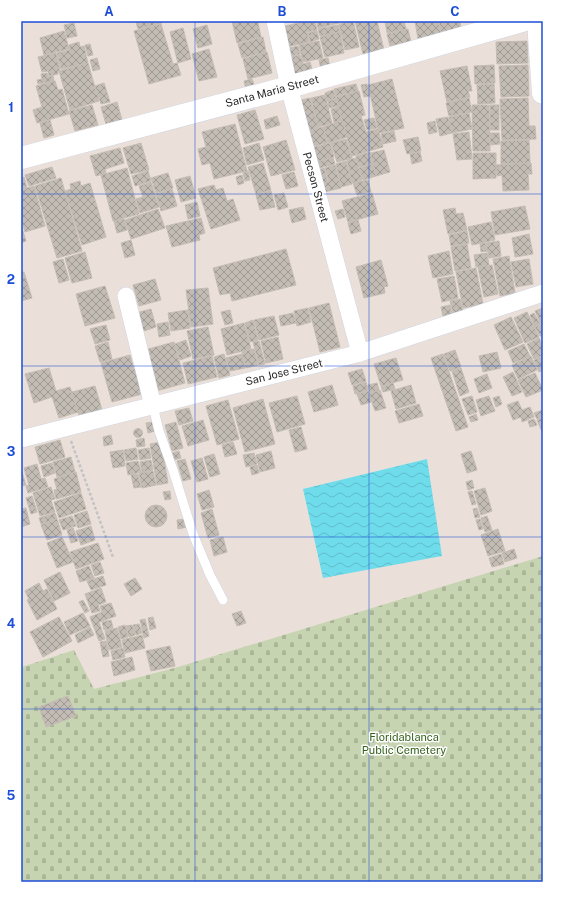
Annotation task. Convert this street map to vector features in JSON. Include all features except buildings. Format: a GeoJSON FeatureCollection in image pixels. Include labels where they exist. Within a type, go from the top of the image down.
{"type":"FeatureCollection","features":[{"type":"Feature","properties":{"kind":"street","name":"Pecson Street"},"geometry":{"type":"LineString","coordinates":[[275,21],[289,87],[360,352]]}},
{"type":"Feature","properties":{"kind":"street","name":"Santa Maria Street"},"geometry":{"type":"LineString","coordinates":[[21,158],[289,87],[522,21]]}},
{"type":"Feature","properties":{"kind":"street"},"geometry":{"type":"LineString","coordinates":[[538,21],[543,93]]}},
{"type":"Feature","properties":{"kind":"street","name":"San Jose Street"},"geometry":{"type":"LineString","coordinates":[[22,434],[66,427],[153,406],[360,352],[543,293]]}},
{"type":"Feature","properties":{"kind":"street"},"geometry":{"type":"LineString","coordinates":[[126,296],[153,406]]}},
{"type":"Feature","properties":{"kind":"lane"},"geometry":{"type":"LineString","coordinates":[[153,406],[159,431],[194,534],[210,575],[224,600]]}},
{"type":"Feature","properties":{"kind":"path"},"geometry":{"type":"LineString","coordinates":[[66,427],[113,557]]}},
{"type":"Feature","properties":{"kind":"green space","name":"Floridablanca Public Cemetery"},"geometry":{"type":"Polygon","coordinates":[[[543,556],[543,882],[21,882],[21,665],[22,667],[74,650],[94,689],[178,667],[543,556]]]}},
{"type":"Feature","properties":{"kind":"water"},"geometry":{"type":"Polygon","coordinates":[[[427,459],[442,556],[323,578],[303,489],[427,459]]]}}]}
